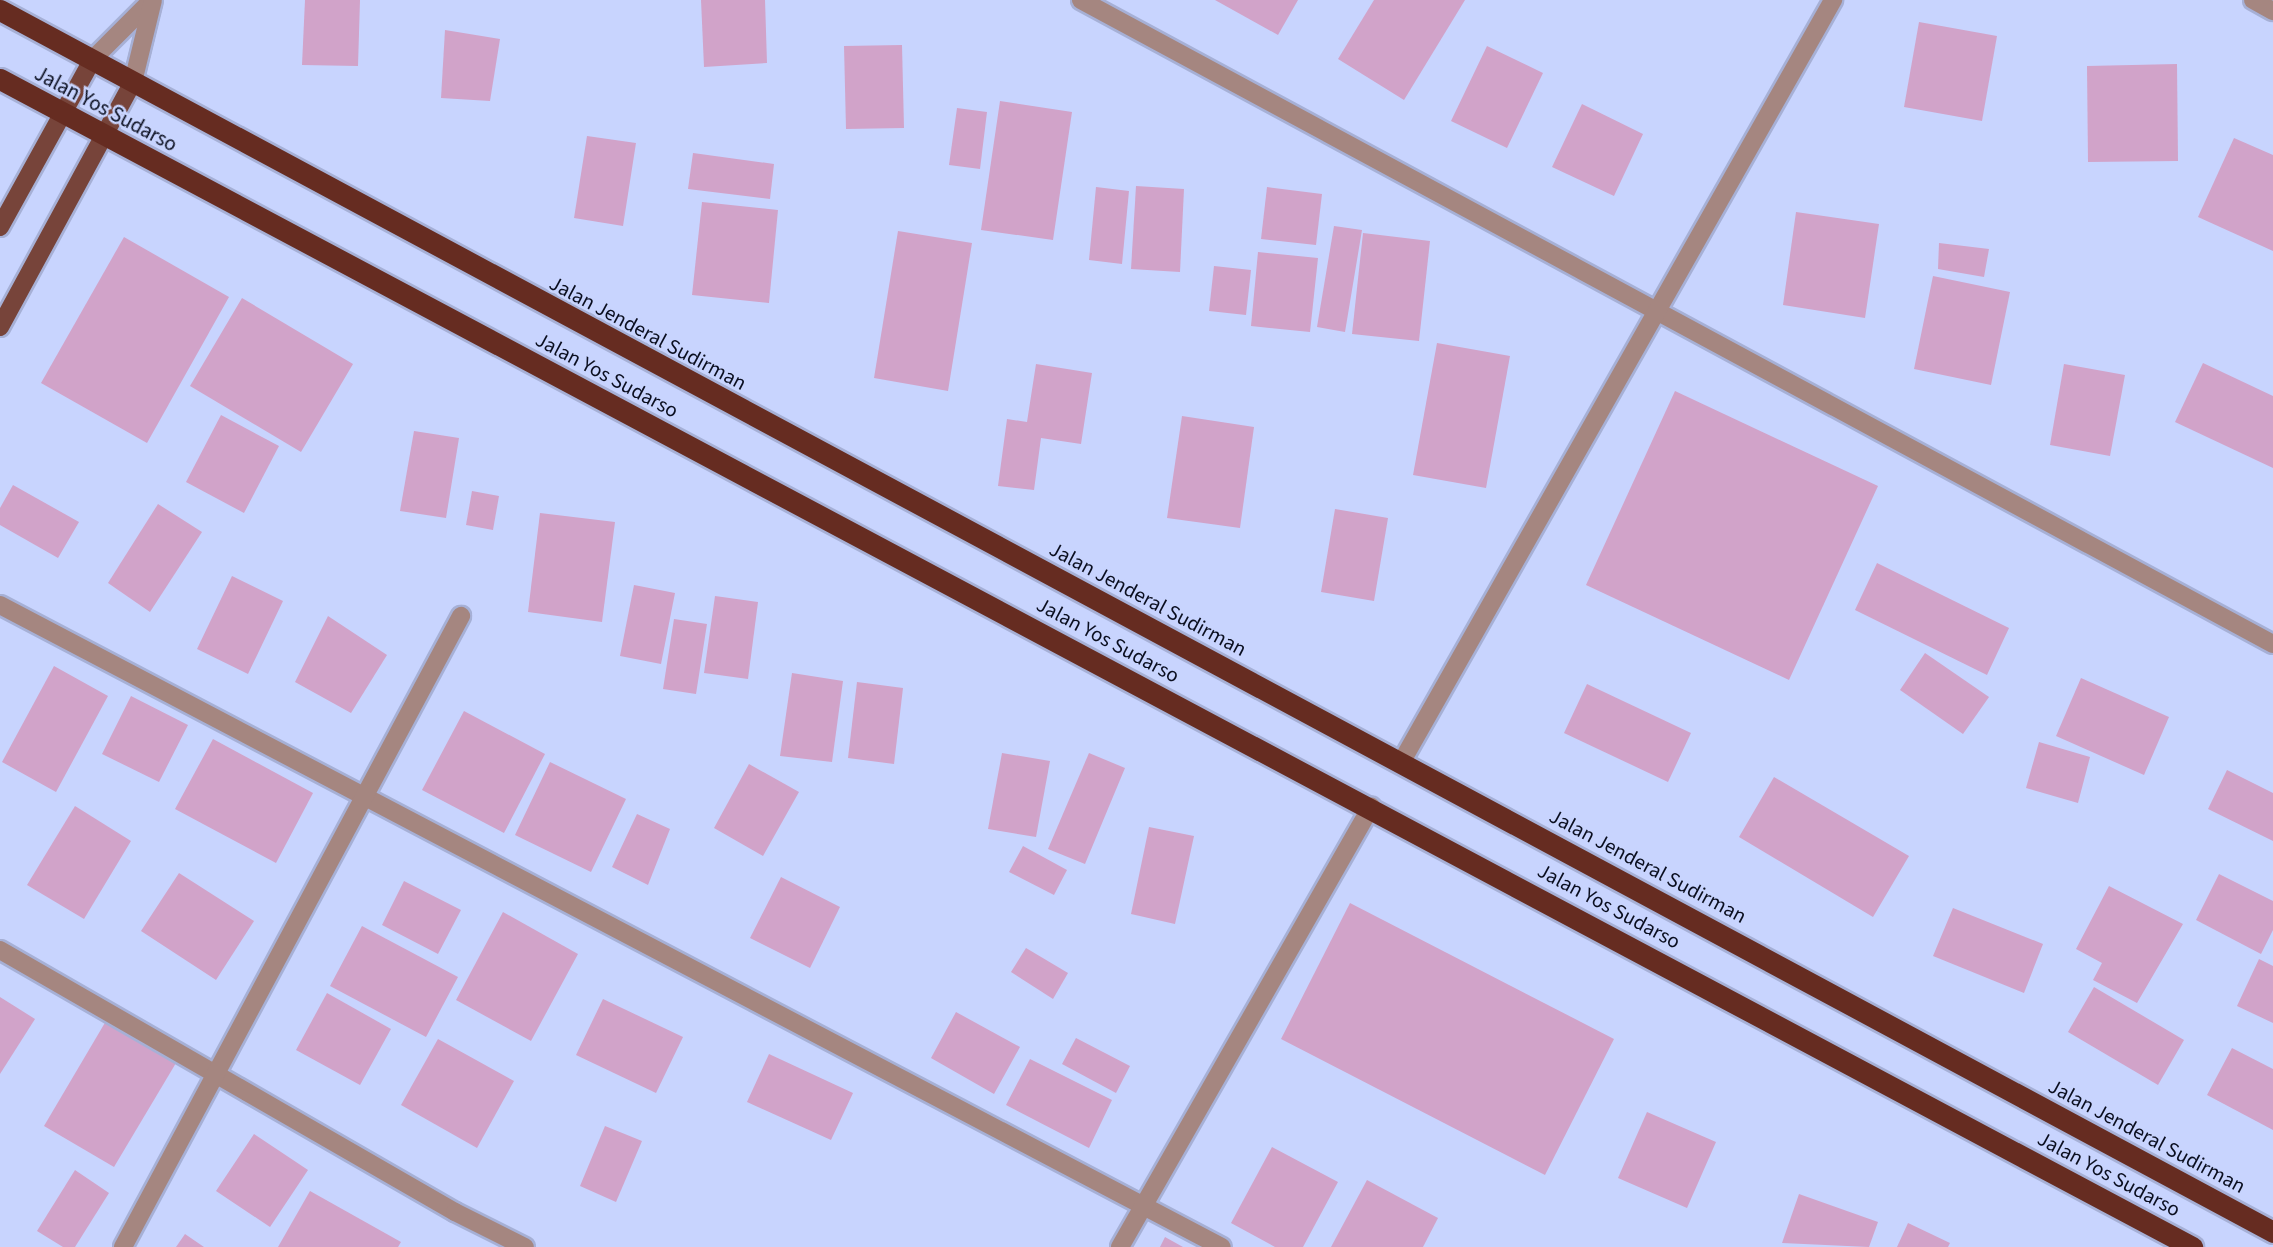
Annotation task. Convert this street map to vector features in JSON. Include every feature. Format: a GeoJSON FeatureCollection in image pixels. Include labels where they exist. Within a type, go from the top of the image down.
{"type":"FeatureCollection","features":[{"type":"Feature","properties":{"kind":"highway","name":"Jalan Jenderal Sudirman"},"geometry":{"type":"LineString","coordinates":[[0,10],[1402,761],[2273,1232]]}},
{"type":"Feature","properties":{"kind":"highway","name":"Jalan Yos Sudarso"},"geometry":{"type":"LineString","coordinates":[[0,79],[60,114],[1371,807],[2192,1247]]}},
{"type":"Feature","properties":{"kind":"main road"},"geometry":{"type":"LineString","coordinates":[[0,227],[92,60]]}},
{"type":"Feature","properties":{"kind":"main road"},"geometry":{"type":"LineString","coordinates":[[0,327],[133,82]]}},
{"type":"Feature","properties":{"kind":"street"},"geometry":{"type":"LineString","coordinates":[[92,60],[153,0]]}},
{"type":"Feature","properties":{"kind":"street"},"geometry":{"type":"LineString","coordinates":[[133,82],[153,0]]}},
{"type":"Feature","properties":{"kind":"street"},"geometry":{"type":"LineString","coordinates":[[1081,0],[1661,311],[2273,645]]}},
{"type":"Feature","properties":{"kind":"street"},"geometry":{"type":"LineString","coordinates":[[1402,761],[1661,311],[1833,0]]}},
{"type":"Feature","properties":{"kind":"street"},"geometry":{"type":"LineString","coordinates":[[2253,0],[2273,11]]}},
{"type":"Feature","properties":{"kind":"street"},"geometry":{"type":"LineString","coordinates":[[0,605],[1222,1247]]}},
{"type":"Feature","properties":{"kind":"street"},"geometry":{"type":"LineString","coordinates":[[122,1247],[360,795],[461,616]]}},
{"type":"Feature","properties":{"kind":"street"},"geometry":{"type":"LineString","coordinates":[[1120,1247],[1371,807]]}},
{"type":"Feature","properties":{"kind":"street"},"geometry":{"type":"LineString","coordinates":[[0,950],[525,1247]]}},
{"type":"Feature","properties":{"kind":"building"},"geometry":{"type":"Polygon","coordinates":[[[305,0],[360,0],[358,66],[302,65],[305,0]]]}},
{"type":"Feature","properties":{"kind":"building"},"geometry":{"type":"Polygon","coordinates":[[[701,0],[765,0],[767,63],[704,67],[701,0]]]}},
{"type":"Feature","properties":{"kind":"building"},"geometry":{"type":"Polygon","coordinates":[[[1215,0],[1298,0],[1278,35],[1215,0]]]}},
{"type":"Feature","properties":{"kind":"building"},"geometry":{"type":"Polygon","coordinates":[[[1374,0],[1465,0],[1404,100],[1338,59],[1374,0]]]}},
{"type":"Feature","properties":{"kind":"building"},"geometry":{"type":"Polygon","coordinates":[[[1919,22],[1997,36],[1982,121],[1904,107],[1919,22]]]}},
{"type":"Feature","properties":{"kind":"building"},"geometry":{"type":"Polygon","coordinates":[[[445,30],[500,39],[490,101],[441,98],[445,30]]]}},
{"type":"Feature","properties":{"kind":"building"},"geometry":{"type":"Polygon","coordinates":[[[902,45],[904,128],[846,129],[844,46],[902,45]]]}},
{"type":"Feature","properties":{"kind":"building"},"geometry":{"type":"Polygon","coordinates":[[[1487,46],[1543,73],[1507,148],[1451,121],[1487,46]]]}},
{"type":"Feature","properties":{"kind":"building"},"geometry":{"type":"Polygon","coordinates":[[[2177,64],[2178,161],[2088,162],[2087,66],[2177,64]]]}},
{"type":"Feature","properties":{"kind":"building"},"geometry":{"type":"Polygon","coordinates":[[[1000,101],[1072,112],[1053,240],[981,230],[1000,101]]]}},
{"type":"Feature","properties":{"kind":"building"},"geometry":{"type":"Polygon","coordinates":[[[1582,104],[1643,134],[1614,196],[1552,167],[1582,104]]]}},
{"type":"Feature","properties":{"kind":"building"},"geometry":{"type":"Polygon","coordinates":[[[957,108],[987,112],[980,169],[949,165],[957,108]]]}},
{"type":"Feature","properties":{"kind":"building"},"geometry":{"type":"Polygon","coordinates":[[[587,136],[636,143],[623,226],[574,218],[587,136]]]}},
{"type":"Feature","properties":{"kind":"building"},"geometry":{"type":"Polygon","coordinates":[[[2234,138],[2273,155],[2273,251],[2198,217],[2234,138]]]}},
{"type":"Feature","properties":{"kind":"building"},"geometry":{"type":"Polygon","coordinates":[[[693,153],[774,164],[770,199],[688,189],[693,153]]]}},
{"type":"Feature","properties":{"kind":"building"},"geometry":{"type":"Polygon","coordinates":[[[1136,186],[1184,189],[1180,272],[1131,269],[1136,186]]]}},
{"type":"Feature","properties":{"kind":"building"},"geometry":{"type":"Polygon","coordinates":[[[1096,187],[1129,191],[1122,264],[1089,260],[1096,187]]]}},
{"type":"Feature","properties":{"kind":"building"},"geometry":{"type":"Polygon","coordinates":[[[1267,187],[1322,194],[1316,245],[1261,239],[1267,187]]]}},
{"type":"Feature","properties":{"kind":"building"},"geometry":{"type":"Polygon","coordinates":[[[702,202],[778,210],[769,303],[692,295],[702,202]]]}},
{"type":"Feature","properties":{"kind":"building"},"geometry":{"type":"Polygon","coordinates":[[[1796,212],[1879,224],[1865,318],[1783,305],[1796,212]]]}},
{"type":"Feature","properties":{"kind":"building"},"geometry":{"type":"Polygon","coordinates":[[[1334,226],[1362,230],[1345,332],[1317,327],[1334,226]]]}},
{"type":"Feature","properties":{"kind":"building"},"geometry":{"type":"Polygon","coordinates":[[[898,231],[972,243],[948,391],[874,378],[898,231]]]}},
{"type":"Feature","properties":{"kind":"building"},"geometry":{"type":"Polygon","coordinates":[[[1363,233],[1430,241],[1419,341],[1352,334],[1363,233]]]}},
{"type":"Feature","properties":{"kind":"building"},"geometry":{"type":"Polygon","coordinates":[[[124,237],[229,297],[147,443],[41,383],[124,237]]]}},
{"type":"Feature","properties":{"kind":"building"},"geometry":{"type":"Polygon","coordinates":[[[1939,243],[1989,249],[1984,277],[1938,269],[1939,243]]]}},
{"type":"Feature","properties":{"kind":"building"},"geometry":{"type":"Polygon","coordinates":[[[1258,252],[1318,258],[1310,332],[1251,326],[1258,252]]]}},
{"type":"Feature","properties":{"kind":"building"},"geometry":{"type":"Polygon","coordinates":[[[1214,266],[1251,270],[1246,315],[1209,311],[1214,266]]]}},
{"type":"Feature","properties":{"kind":"building"},"geometry":{"type":"Polygon","coordinates":[[[1933,276],[2010,292],[1991,385],[1914,369],[1933,276]]]}},
{"type":"Feature","properties":{"kind":"building"},"geometry":{"type":"Polygon","coordinates":[[[242,298],[353,364],[301,452],[190,386],[242,298]]]}},
{"type":"Feature","properties":{"kind":"building"},"geometry":{"type":"Polygon","coordinates":[[[1437,343],[1510,356],[1486,488],[1413,475],[1437,343]]]}},
{"type":"Feature","properties":{"kind":"building"},"geometry":{"type":"Polygon","coordinates":[[[2203,363],[2273,396],[2273,468],[2175,422],[2203,363]]]}},
{"type":"Feature","properties":{"kind":"building"},"geometry":{"type":"Polygon","coordinates":[[[1036,364],[1092,373],[1081,444],[1041,438],[1034,490],[998,486],[1007,419],[1027,422],[1036,364]]]}},
{"type":"Feature","properties":{"kind":"building"},"geometry":{"type":"Polygon","coordinates":[[[2064,364],[2125,375],[2110,456],[2050,445],[2064,364]]]}},
{"type":"Feature","properties":{"kind":"building"},"geometry":{"type":"Polygon","coordinates":[[[1675,391],[1878,486],[1789,680],[1586,585],[1675,391]]]}},
{"type":"Feature","properties":{"kind":"building"},"geometry":{"type":"Polygon","coordinates":[[[221,415],[279,446],[244,513],[186,482],[221,415]]]}},
{"type":"Feature","properties":{"kind":"building"},"geometry":{"type":"Polygon","coordinates":[[[1182,416],[1254,427],[1240,528],[1167,518],[1182,416]]]}},
{"type":"Feature","properties":{"kind":"building"},"geometry":{"type":"Polygon","coordinates":[[[414,431],[459,438],[446,518],[400,511],[414,431]]]}},
{"type":"Feature","properties":{"kind":"building"},"geometry":{"type":"Polygon","coordinates":[[[13,485],[79,522],[58,558],[0,525],[0,508],[13,485]]]}},
{"type":"Feature","properties":{"kind":"building"},"geometry":{"type":"Polygon","coordinates":[[[472,491],[499,496],[493,530],[466,525],[472,491]]]}},
{"type":"Feature","properties":{"kind":"building"},"geometry":{"type":"Polygon","coordinates":[[[158,504],[202,532],[150,612],[108,583],[158,504]]]}},
{"type":"Feature","properties":{"kind":"building"},"geometry":{"type":"Polygon","coordinates":[[[1335,509],[1388,518],[1374,601],[1321,592],[1335,509]]]}},
{"type":"Feature","properties":{"kind":"building"},"geometry":{"type":"Polygon","coordinates":[[[540,513],[615,522],[602,622],[528,612],[540,513]]]}},
{"type":"Feature","properties":{"kind":"building"},"geometry":{"type":"Polygon","coordinates":[[[1877,563],[2009,628],[1987,675],[1855,610],[1877,563]]]}},
{"type":"Feature","properties":{"kind":"building"},"geometry":{"type":"Polygon","coordinates":[[[232,576],[283,601],[248,674],[197,649],[232,576]]]}},
{"type":"Feature","properties":{"kind":"building"},"geometry":{"type":"Polygon","coordinates":[[[634,585],[675,593],[661,664],[620,656],[634,585]]]}},
{"type":"Feature","properties":{"kind":"building"},"geometry":{"type":"Polygon","coordinates":[[[715,596],[758,602],[748,679],[704,673],[715,596]]]}},
{"type":"Feature","properties":{"kind":"building"},"geometry":{"type":"Polygon","coordinates":[[[328,616],[387,655],[351,713],[295,682],[328,616]]]}},
{"type":"Feature","properties":{"kind":"building"},"geometry":{"type":"Polygon","coordinates":[[[674,619],[707,624],[696,694],[663,689],[674,619]]]}},
{"type":"Feature","properties":{"kind":"building"},"geometry":{"type":"Polygon","coordinates":[[[1925,653],[1989,697],[1963,734],[1900,690],[1925,653]]]}},
{"type":"Feature","properties":{"kind":"building"},"geometry":{"type":"Polygon","coordinates":[[[54,666],[108,696],[56,792],[2,762],[54,666]]]}},
{"type":"Feature","properties":{"kind":"building"},"geometry":{"type":"Polygon","coordinates":[[[792,673],[843,681],[832,762],[780,756],[792,673]]]}},
{"type":"Feature","properties":{"kind":"building"},"geometry":{"type":"Polygon","coordinates":[[[2081,678],[2169,717],[2144,775],[2056,736],[2081,678]]]}},
{"type":"Feature","properties":{"kind":"building"},"geometry":{"type":"Polygon","coordinates":[[[857,682],[903,688],[894,764],[848,758],[857,682]]]}},
{"type":"Feature","properties":{"kind":"building"},"geometry":{"type":"Polygon","coordinates":[[[1587,684],[1691,733],[1668,782],[1564,733],[1587,684]]]}},
{"type":"Feature","properties":{"kind":"building"},"geometry":{"type":"Polygon","coordinates":[[[131,696],[188,725],[159,782],[102,754],[131,696]]]}},
{"type":"Feature","properties":{"kind":"building"},"geometry":{"type":"Polygon","coordinates":[[[464,711],[545,754],[504,833],[422,790],[464,711]]]}},
{"type":"Feature","properties":{"kind":"building"},"geometry":{"type":"Polygon","coordinates":[[[213,739],[313,793],[276,863],[175,809],[213,739]]]}},
{"type":"Feature","properties":{"kind":"building"},"geometry":{"type":"Polygon","coordinates":[[[2039,742],[2090,757],[2078,803],[2026,788],[2039,742]]]}},
{"type":"Feature","properties":{"kind":"building"},"geometry":{"type":"Polygon","coordinates":[[[1002,753],[1050,761],[1036,837],[988,829],[1002,753]]]}},
{"type":"Feature","properties":{"kind":"building"},"geometry":{"type":"Polygon","coordinates":[[[1089,753],[1125,768],[1085,864],[1048,849],[1089,753]]]}},
{"type":"Feature","properties":{"kind":"building"},"geometry":{"type":"Polygon","coordinates":[[[550,762],[626,799],[591,872],[515,835],[550,762]]]}},
{"type":"Feature","properties":{"kind":"building"},"geometry":{"type":"Polygon","coordinates":[[[749,764],[799,792],[763,856],[714,828],[749,764]]]}},
{"type":"Feature","properties":{"kind":"building"},"geometry":{"type":"Polygon","coordinates":[[[2227,770],[2273,793],[2273,841],[2208,809],[2227,770]]]}},
{"type":"Feature","properties":{"kind":"building"},"geometry":{"type":"Polygon","coordinates":[[[1774,777],[1909,856],[1873,917],[1739,837],[1774,777]]]}},
{"type":"Feature","properties":{"kind":"building"},"geometry":{"type":"Polygon","coordinates":[[[75,806],[131,841],[84,919],[27,885],[75,806]]]}},
{"type":"Feature","properties":{"kind":"building"},"geometry":{"type":"Polygon","coordinates":[[[637,814],[670,829],[648,885],[612,867],[637,814]]]}},
{"type":"Feature","properties":{"kind":"building"},"geometry":{"type":"Polygon","coordinates":[[[1149,827],[1194,836],[1175,924],[1131,914],[1149,827]]]}},
{"type":"Feature","properties":{"kind":"building"},"geometry":{"type":"Polygon","coordinates":[[[1023,846],[1067,870],[1054,895],[1009,872],[1023,846]]]}},
{"type":"Feature","properties":{"kind":"building"},"geometry":{"type":"Polygon","coordinates":[[[179,873],[254,921],[216,980],[141,931],[179,873]]]}},
{"type":"Feature","properties":{"kind":"building"},"geometry":{"type":"Polygon","coordinates":[[[2219,874],[2273,901],[2273,930],[2261,954],[2196,920],[2219,874]]]}},
{"type":"Feature","properties":{"kind":"building"},"geometry":{"type":"Polygon","coordinates":[[[781,877],[840,907],[810,968],[750,938],[781,877]]]}},
{"type":"Feature","properties":{"kind":"building"},"geometry":{"type":"Polygon","coordinates":[[[404,881],[461,910],[438,954],[382,925],[404,881]]]}},
{"type":"Feature","properties":{"kind":"building"},"geometry":{"type":"Polygon","coordinates":[[[2109,886],[2183,924],[2137,1003],[2093,980],[2102,963],[2076,949],[2109,886]]]}},
{"type":"Feature","properties":{"kind":"building"},"geometry":{"type":"Polygon","coordinates":[[[1350,903],[1614,1039],[1545,1175],[1281,1039],[1350,903]]]}},
{"type":"Feature","properties":{"kind":"building"},"geometry":{"type":"Polygon","coordinates":[[[1953,908],[2043,944],[2024,993],[1933,956],[1953,908]]]}},
{"type":"Feature","properties":{"kind":"building"},"geometry":{"type":"Polygon","coordinates":[[[503,912],[578,954],[531,1041],[456,1000],[503,912]]]}},
{"type":"Feature","properties":{"kind":"building"},"geometry":{"type":"Polygon","coordinates":[[[362,926],[458,977],[426,1037],[330,986],[362,926]]]}},
{"type":"Feature","properties":{"kind":"building"},"geometry":{"type":"Polygon","coordinates":[[[1026,948],[1068,973],[1053,999],[1011,972],[1026,948]]]}},
{"type":"Feature","properties":{"kind":"building"},"geometry":{"type":"Polygon","coordinates":[[[2259,959],[2273,966],[2273,1023],[2237,1006],[2259,959]]]}},
{"type":"Feature","properties":{"kind":"building"},"geometry":{"type":"Polygon","coordinates":[[[2094,987],[2184,1040],[2158,1085],[2068,1032],[2094,987]]]}},
{"type":"Feature","properties":{"kind":"building"},"geometry":{"type":"Polygon","coordinates":[[[327,993],[391,1029],[360,1085],[296,1050],[327,993]]]}},
{"type":"Feature","properties":{"kind":"building"},"geometry":{"type":"Polygon","coordinates":[[[0,997],[35,1019],[0,1074],[0,997]]]}},
{"type":"Feature","properties":{"kind":"building"},"geometry":{"type":"Polygon","coordinates":[[[603,999],[683,1037],[656,1093],[576,1055],[603,999]]]}},
{"type":"Feature","properties":{"kind":"building"},"geometry":{"type":"Polygon","coordinates":[[[956,1012],[1020,1047],[994,1094],[931,1058],[956,1012]]]}},
{"type":"Feature","properties":{"kind":"building"},"geometry":{"type":"Polygon","coordinates":[[[106,1021],[176,1063],[114,1167],[44,1126],[106,1021]]]}},
{"type":"Feature","properties":{"kind":"building"},"geometry":{"type":"Polygon","coordinates":[[[1076,1038],[1130,1066],[1116,1093],[1062,1064],[1076,1038]]]}},
{"type":"Feature","properties":{"kind":"building"},"geometry":{"type":"Polygon","coordinates":[[[438,1039],[514,1081],[477,1148],[401,1105],[438,1039]]]}},
{"type":"Feature","properties":{"kind":"building"},"geometry":{"type":"Polygon","coordinates":[[[2232,1048],[2273,1069],[2273,1130],[2207,1095],[2232,1048]]]}},
{"type":"Feature","properties":{"kind":"building"},"geometry":{"type":"Polygon","coordinates":[[[769,1054],[853,1093],[831,1140],[747,1102],[769,1054]]]}},
{"type":"Feature","properties":{"kind":"building"},"geometry":{"type":"Polygon","coordinates":[[[1030,1059],[1112,1100],[1089,1148],[1006,1105],[1030,1059]]]}},
{"type":"Feature","properties":{"kind":"building"},"geometry":{"type":"Polygon","coordinates":[[[1647,1112],[1716,1142],[1687,1208],[1618,1178],[1647,1112]]]}},
{"type":"Feature","properties":{"kind":"building"},"geometry":{"type":"Polygon","coordinates":[[[605,1126],[642,1141],[616,1202],[580,1186],[605,1126]]]}},
{"type":"Feature","properties":{"kind":"building"},"geometry":{"type":"Polygon","coordinates":[[[254,1134],[308,1170],[270,1227],[216,1191],[254,1134]]]}},
{"type":"Feature","properties":{"kind":"building"},"geometry":{"type":"Polygon","coordinates":[[[1272,1147],[1338,1182],[1303,1247],[1275,1247],[1231,1223],[1272,1147]]]}},
{"type":"Feature","properties":{"kind":"building"},"geometry":{"type":"Polygon","coordinates":[[[75,1170],[109,1193],[75,1247],[63,1247],[37,1231],[75,1170]]]}},
{"type":"Feature","properties":{"kind":"building"},"geometry":{"type":"Polygon","coordinates":[[[1367,1180],[1438,1218],[1423,1247],[1331,1247],[1367,1180]]]}},
{"type":"Feature","properties":{"kind":"building"},"geometry":{"type":"Polygon","coordinates":[[[310,1191],[401,1242],[398,1247],[278,1247],[310,1191]]]}},
{"type":"Feature","properties":{"kind":"building"},"geometry":{"type":"Polygon","coordinates":[[[1799,1194],[1878,1222],[1869,1247],[1782,1243],[1799,1194]]]}},
{"type":"Feature","properties":{"kind":"building"},"geometry":{"type":"Polygon","coordinates":[[[1908,1223],[1950,1243],[1948,1247],[1897,1247],[1908,1223]]]}},
{"type":"Feature","properties":{"kind":"building"},"geometry":{"type":"Polygon","coordinates":[[[185,1234],[204,1247],[176,1247],[185,1234]]]}},
{"type":"Feature","properties":{"kind":"building"},"geometry":{"type":"Polygon","coordinates":[[[1165,1237],[1183,1247],[1160,1247],[1165,1237]]]}}]}
